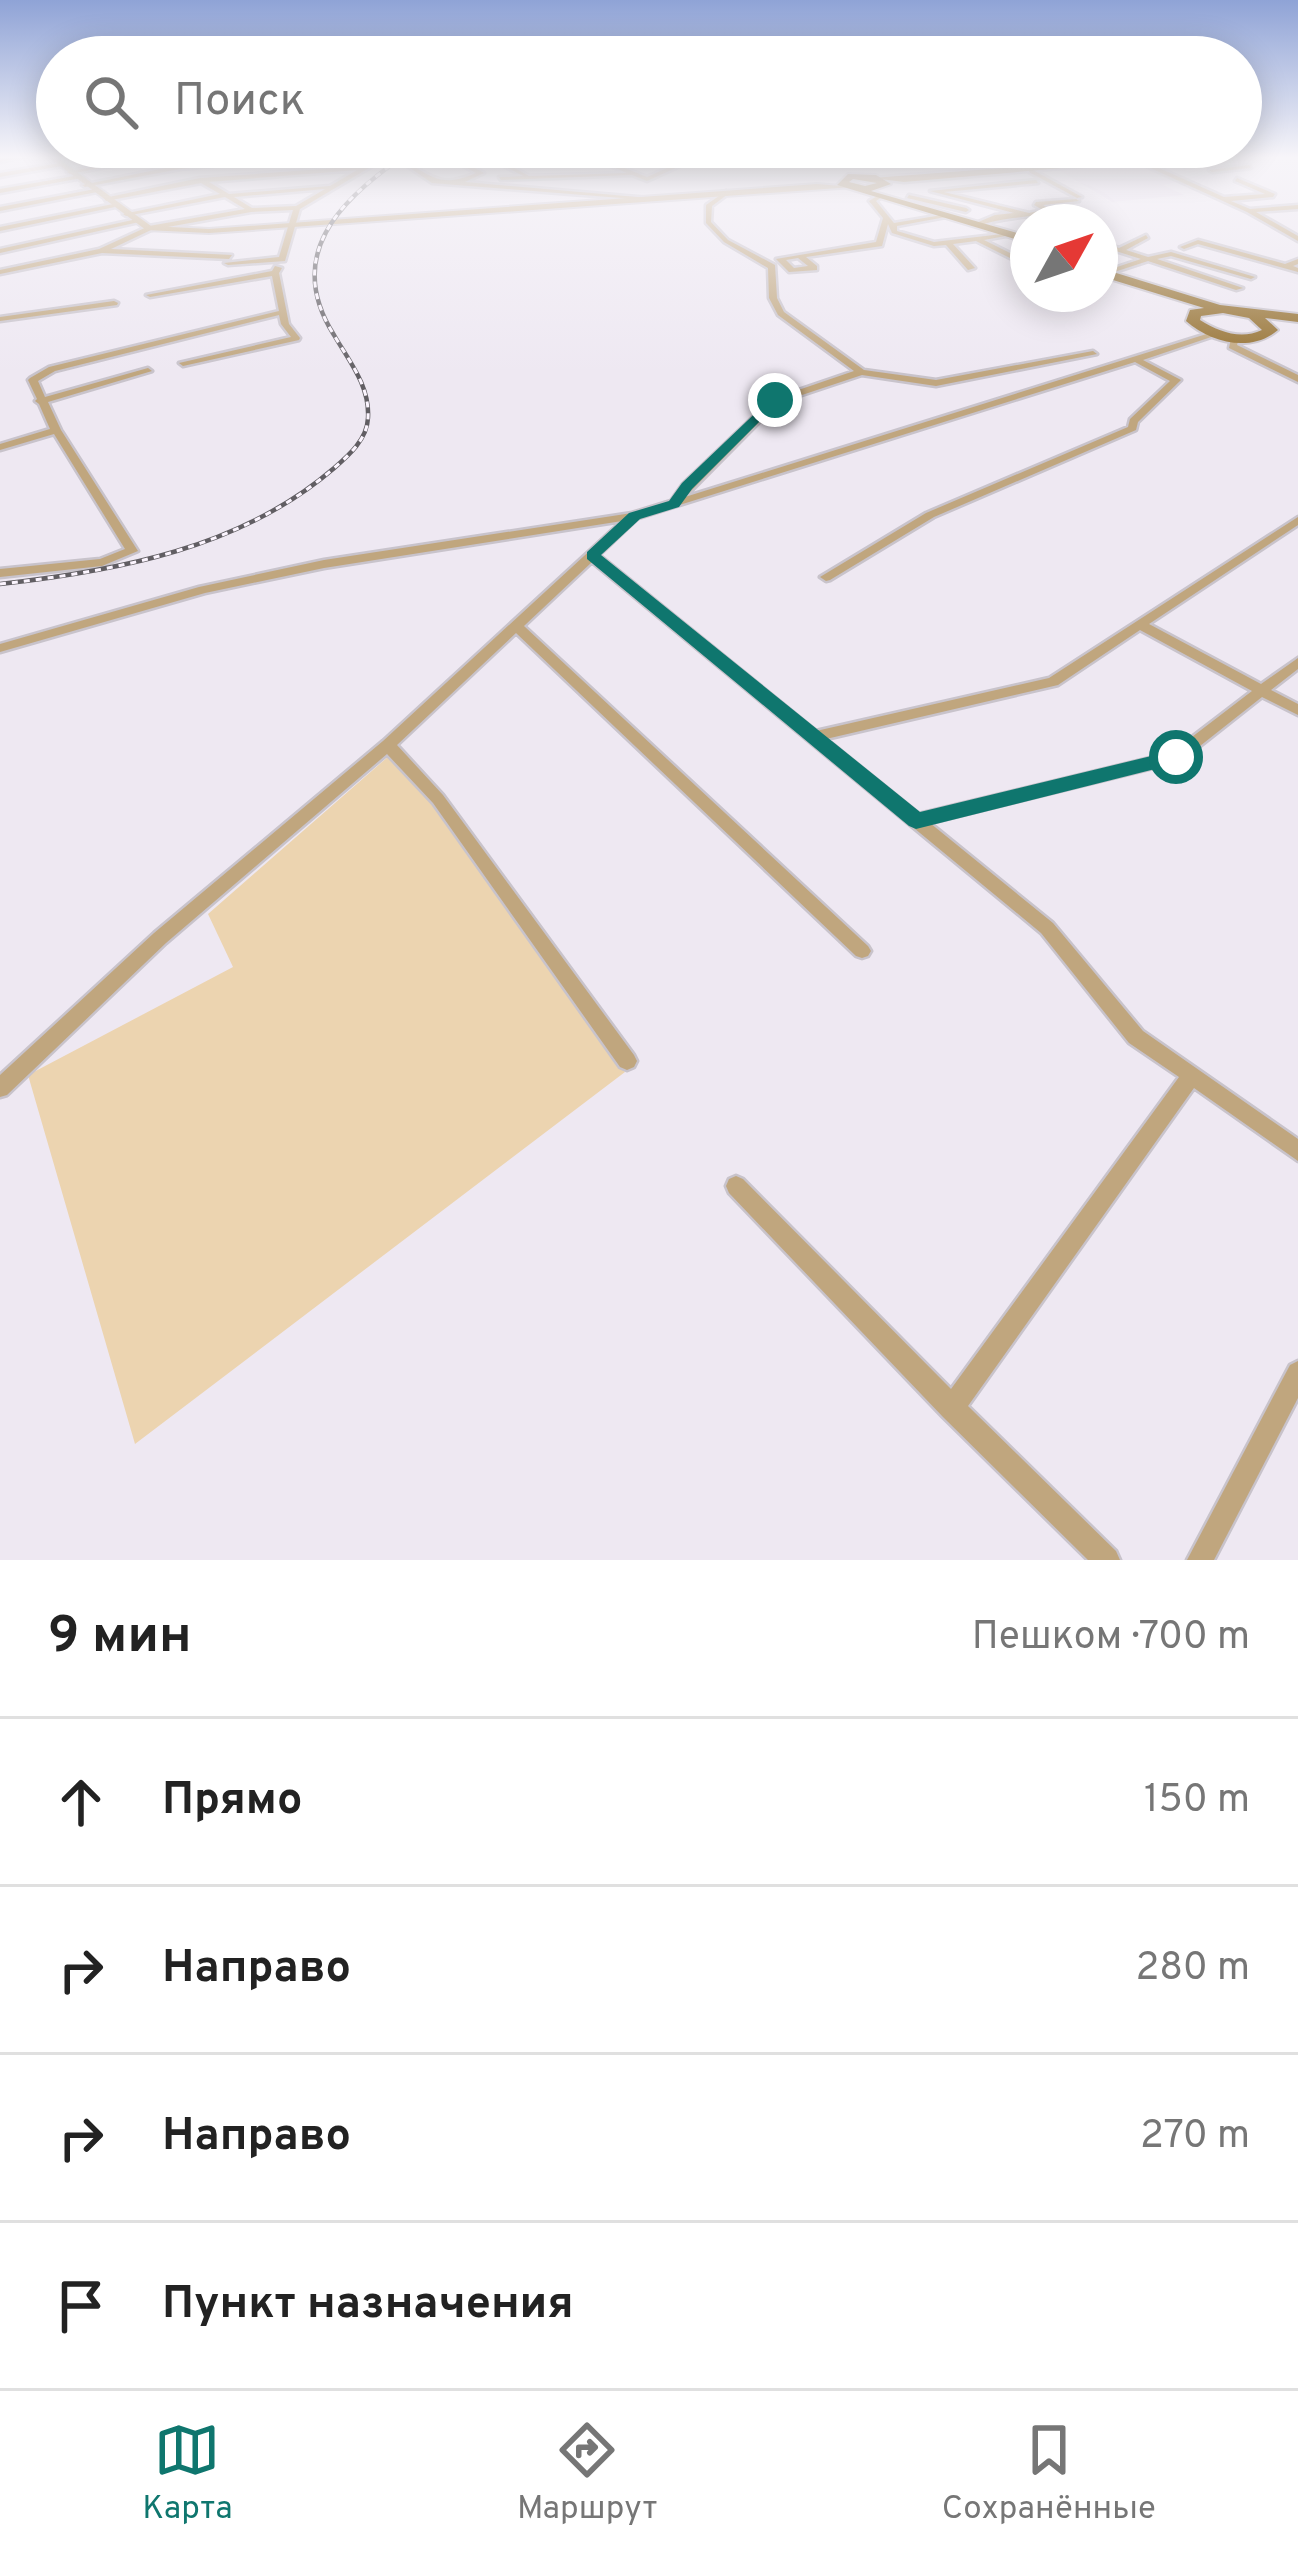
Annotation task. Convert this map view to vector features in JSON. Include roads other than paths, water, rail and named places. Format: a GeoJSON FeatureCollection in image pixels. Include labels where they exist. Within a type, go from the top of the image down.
{"type":"FeatureCollection","features":[{"type":"Feature","properties":{"kind":"main road"},"geometry":{"type":"LineString","coordinates":[[993,229],[1010,234]]}},
{"type":"Feature","properties":{"kind":"main road"},"geometry":{"type":"LineString","coordinates":[[1118,280],[1211,332],[1235,338],[1298,332]]}},
{"type":"Feature","properties":{"kind":"main road"},"geometry":{"type":"LineString","coordinates":[[1123,282],[1223,309],[1298,318]]}},
{"type":"Feature","properties":{"kind":"main road"},"geometry":{"type":"LineString","coordinates":[[1211,332],[1192,317],[1202,310],[1223,309]]}},
{"type":"Feature","properties":{"kind":"main road"},"geometry":{"type":"LineString","coordinates":[[1240,312],[1269,325],[1269,334]]}},
{"type":"Feature","properties":{"kind":"street"},"geometry":{"type":"LineString","coordinates":[[0,250],[100,229]]}},
{"type":"Feature","properties":{"kind":"street"},"geometry":{"type":"LineString","coordinates":[[0,272],[101,251],[147,229]]}},
{"type":"Feature","properties":{"kind":"street"},"geometry":{"type":"LineString","coordinates":[[165,229],[245,229]]}},
{"type":"Feature","properties":{"kind":"street"},"geometry":{"type":"LineString","coordinates":[[183,363],[296,338],[285,323],[275,273],[290,229]]}},
{"type":"Feature","properties":{"kind":"street"},"geometry":{"type":"LineString","coordinates":[[714,229],[726,241],[772,267],[773,298],[781,313],[861,373]]}},
{"type":"Feature","properties":{"kind":"street"},"geometry":{"type":"LineString","coordinates":[[883,243],[888,229]]}},
{"type":"Feature","properties":{"kind":"street"},"geometry":{"type":"LineString","coordinates":[[893,229],[919,242]]}},
{"type":"Feature","properties":{"kind":"street"},"geometry":{"type":"LineString","coordinates":[[1282,229],[1286,231]]}},
{"type":"Feature","properties":{"kind":"street"},"geometry":{"type":"LineString","coordinates":[[1298,230],[1279,232],[1298,239]]}},
{"type":"Feature","properties":{"kind":"street"},"geometry":{"type":"LineString","coordinates":[[800,256],[883,243],[948,243],[1010,234]]}},
{"type":"Feature","properties":{"kind":"street"},"geometry":{"type":"LineString","coordinates":[[1120,250],[1146,237]]}},
{"type":"Feature","properties":{"kind":"street"},"geometry":{"type":"LineString","coordinates":[[977,239],[1010,256]]}},
{"type":"Feature","properties":{"kind":"street"},"geometry":{"type":"LineString","coordinates":[[1118,269],[1198,242],[1298,270]]}},
{"type":"Feature","properties":{"kind":"street"},"geometry":{"type":"LineString","coordinates":[[840,259],[889,252],[883,243]]}},
{"type":"Feature","properties":{"kind":"street"},"geometry":{"type":"LineString","coordinates":[[948,243],[971,268]]}},
{"type":"Feature","properties":{"kind":"street"},"geometry":{"type":"LineString","coordinates":[[1184,247],[1240,262]]}},
{"type":"Feature","properties":{"kind":"street"},"geometry":{"type":"LineString","coordinates":[[1120,250],[1239,288]]}},
{"type":"Feature","properties":{"kind":"street"},"geometry":{"type":"LineString","coordinates":[[101,251],[282,260]]}},
{"type":"Feature","properties":{"kind":"street"},"geometry":{"type":"LineString","coordinates":[[1171,254],[1251,278]]}},
{"type":"Feature","properties":{"kind":"street"},"geometry":{"type":"LineString","coordinates":[[1286,266],[1298,260]]}},
{"type":"Feature","properties":{"kind":"street"},"geometry":{"type":"LineString","coordinates":[[150,295],[275,273]]}},
{"type":"Feature","properties":{"kind":"street"},"geometry":{"type":"LineString","coordinates":[[0,320],[114,303]]}},
{"type":"Feature","properties":{"kind":"street"},"geometry":{"type":"LineString","coordinates":[[0,573],[103,562],[131,551],[56,430],[33,380],[52,369],[283,311]]}},
{"type":"Feature","properties":{"kind":"street"},"geometry":{"type":"LineString","coordinates":[[0,648],[203,590],[304,568],[634,516],[1139,361],[1211,332]]}},
{"type":"Feature","properties":{"kind":"street"},"geometry":{"type":"LineString","coordinates":[[1235,338],[1232,346],[1298,380]]}},
{"type":"Feature","properties":{"kind":"street"},"geometry":{"type":"LineString","coordinates":[[674,504],[775,400],[861,373],[936,382],[1093,354]]}},
{"type":"Feature","properties":{"kind":"street"},"geometry":{"type":"LineString","coordinates":[[826,577],[930,515],[1133,428],[1133,421],[1176,380],[1139,361]]}},
{"type":"Feature","properties":{"kind":"street"},"geometry":{"type":"LineString","coordinates":[[40,401],[148,371]]}},
{"type":"Feature","properties":{"kind":"street"},"geometry":{"type":"LineString","coordinates":[[0,447],[56,430]]}},
{"type":"Feature","properties":{"kind":"street"},"geometry":{"type":"LineString","coordinates":[[0,1088],[160,938],[388,745],[634,516]]}},
{"type":"Feature","properties":{"kind":"street"},"geometry":{"type":"LineString","coordinates":[[814,737],[1053,682],[1298,520]]}},
{"type":"Feature","properties":{"kind":"street"},"geometry":{"type":"LineString","coordinates":[[592,556],[1047,928],[1136,1037],[1298,1151]]}},
{"type":"Feature","properties":{"kind":"street"},"geometry":{"type":"LineString","coordinates":[[1140,625],[1298,710]]}},
{"type":"Feature","properties":{"kind":"street"},"geometry":{"type":"LineString","coordinates":[[517,626],[862,951]]}},
{"type":"Feature","properties":{"kind":"street"},"geometry":{"type":"LineString","coordinates":[[916,821],[1176,757],[1298,662]]}},
{"type":"Feature","properties":{"kind":"street"},"geometry":{"type":"LineString","coordinates":[[388,745],[438,799],[627,1060]]}},
{"type":"Feature","properties":{"kind":"street"},"geometry":{"type":"LineString","coordinates":[[952,1408],[1192,1075]]}},
{"type":"Feature","properties":{"kind":"street"},"geometry":{"type":"LineString","coordinates":[[736,1186],[1107,1560]]}},
{"type":"Feature","properties":{"kind":"street"},"geometry":{"type":"LineString","coordinates":[[1200,1560],[1298,1373]]}},
{"type":"Feature","properties":{"kind":"railway"},"geometry":{"type":"LineString","coordinates":[[0,584],[133,563],[218,537],[297,496],[350,453],[364,433],[368,406],[357,374],[320,306],[317,255],[328,229]]}}]}
